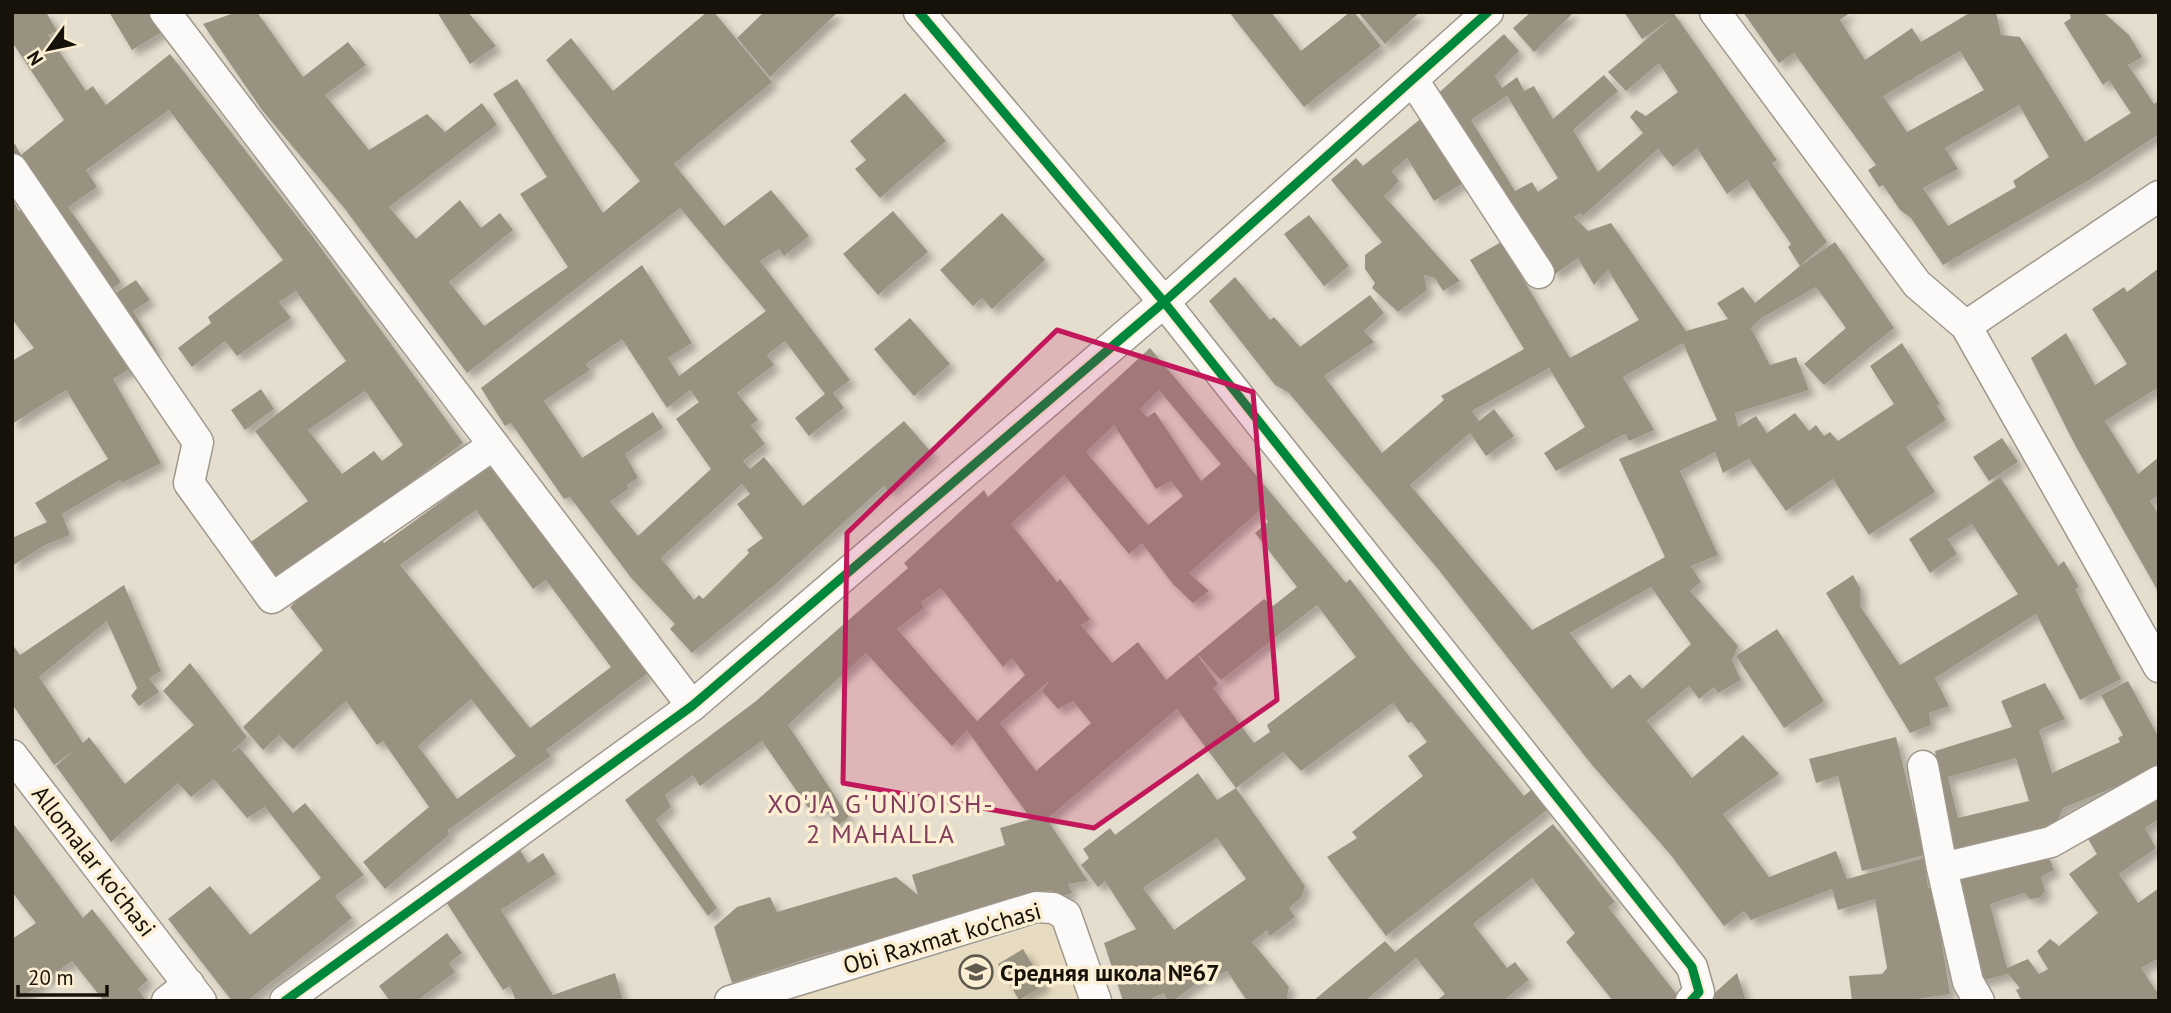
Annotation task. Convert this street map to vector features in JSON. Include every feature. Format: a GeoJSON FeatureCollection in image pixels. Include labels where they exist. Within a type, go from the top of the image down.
{"type":"FeatureCollection","features":[{"type":"Feature","properties":{"kind":"street"},"geometry":{"type":"LineString","coordinates":[[165,12],[692,706]]}},
{"type":"Feature","properties":{"kind":"street"},"geometry":{"type":"LineString","coordinates":[[285,1001],[692,706],[1164,302],[1488,12]]}},
{"type":"Feature","properties":{"kind":"street"},"geometry":{"type":"LineString","coordinates":[[1714,12],[1917,284],[1966,326],[2159,667]]}},
{"type":"Feature","properties":{"kind":"street"},"geometry":{"type":"LineString","coordinates":[[934,18],[1164,302],[1692,967],[1699,992],[1691,1001]]}},
{"type":"Feature","properties":{"kind":"street"},"geometry":{"type":"LineString","coordinates":[[1413,80],[1539,273]]}},
{"type":"Feature","properties":{"kind":"street"},"geometry":{"type":"LineString","coordinates":[[12,169],[198,442],[190,483],[272,598],[492,446]]}},
{"type":"Feature","properties":{"kind":"street"},"geometry":{"type":"LineString","coordinates":[[1966,326],[2159,195]]}},
{"type":"Feature","properties":{"kind":"street","name":"Allomalar ko'chasi"},"geometry":{"type":"LineString","coordinates":[[12,755],[186,995]]}},
{"type":"Feature","properties":{"kind":"street"},"geometry":{"type":"LineString","coordinates":[[1923,766],[1942,868],[1968,982],[1979,1001]]}},
{"type":"Feature","properties":{"kind":"street"},"geometry":{"type":"LineString","coordinates":[[1942,868],[2051,842],[2159,781]]}},
{"type":"Feature","properties":{"kind":"street","name":"Obi Raxmat ko'chasi"},"geometry":{"type":"LineString","coordinates":[[730,1001],[1045,907],[1066,915],[1097,1001]]}},
{"type":"Feature","properties":{"kind":"highlighted area"},"geometry":{"type":"Polygon","coordinates":[[[1057,330],[1253,392],[1277,700],[1094,828],[843,783],[847,533],[1057,330]]]}},
{"type":"Feature","properties":{"kind":"shaded area","name":"Средняя школа №67"},"geometry":{"type":"Polygon","coordinates":[[[1058,920],[1078,1001],[778,1001],[983,942],[1058,920]]]}},
{"type":"Feature","properties":{"kind":"building"},"geometry":{"type":"Polygon","coordinates":[[[12,12],[46,12],[57,31],[48,35],[86,91],[93,86],[106,105],[170,54],[313,237],[463,443],[276,584],[248,544],[308,501],[255,431],[346,361],[296,291],[279,302],[291,318],[237,356],[225,341],[192,367],[178,348],[211,323],[208,317],[283,260],[169,110],[86,170],[97,187],[68,207],[121,282],[108,292],[12,159],[12,146],[15,144],[21,155],[64,120],[12,42],[12,12]],[[365,391],[308,430],[342,474],[374,451],[382,461],[403,445],[365,391]]]}},
{"type":"Feature","properties":{"kind":"building"},"geometry":{"type":"Polygon","coordinates":[[[109,12],[150,12],[162,32],[132,50],[109,12]]]}},
{"type":"Feature","properties":{"kind":"building"},"geometry":{"type":"Polygon","coordinates":[[[237,12],[257,12],[303,77],[348,42],[366,65],[325,95],[369,150],[427,114],[445,132],[482,103],[497,125],[389,207],[416,239],[460,200],[481,228],[500,213],[513,230],[449,282],[484,326],[568,267],[520,194],[547,177],[493,94],[517,79],[603,213],[640,181],[546,60],[571,38],[613,91],[707,12],[714,12],[772,82],[674,164],[724,226],[771,190],[809,236],[784,256],[779,249],[760,261],[850,380],[833,393],[844,408],[809,436],[795,418],[825,394],[785,341],[767,355],[774,365],[737,393],[758,420],[751,425],[765,444],[743,461],[750,469],[764,457],[803,506],[904,421],[932,453],[888,491],[884,486],[775,585],[692,653],[670,629],[675,624],[632,579],[570,497],[564,499],[511,423],[505,426],[481,388],[642,265],[692,343],[668,358],[679,376],[766,311],[680,208],[467,373],[345,209],[262,110],[203,24],[237,12]],[[622,339],[586,364],[590,370],[544,401],[582,458],[653,412],[663,428],[625,454],[638,478],[610,502],[638,536],[711,469],[676,419],[699,402],[690,390],[667,408],[622,339]],[[742,484],[661,558],[694,600],[699,595],[703,599],[749,553],[747,550],[763,538],[737,504],[750,494],[742,484]]]}},
{"type":"Feature","properties":{"kind":"building"},"geometry":{"type":"Polygon","coordinates":[[[437,12],[468,12],[496,46],[470,64],[437,12]]]}},
{"type":"Feature","properties":{"kind":"building"},"geometry":{"type":"Polygon","coordinates":[[[764,12],[838,12],[770,77],[737,38],[764,12]]]}},
{"type":"Feature","properties":{"kind":"building"},"geometry":{"type":"Polygon","coordinates":[[[1229,12],[1271,12],[1301,51],[1350,12],[1354,12],[1381,46],[1304,107],[1229,12]]]}},
{"type":"Feature","properties":{"kind":"building"},"geometry":{"type":"Polygon","coordinates":[[[1358,12],[1420,12],[1385,44],[1358,12]]]}},
{"type":"Feature","properties":{"kind":"building"},"geometry":{"type":"Polygon","coordinates":[[[1531,12],[1574,12],[1534,52],[1513,28],[1531,12]]]}},
{"type":"Feature","properties":{"kind":"building"},"geometry":{"type":"Polygon","coordinates":[[[1624,12],[1673,12],[1777,160],[1772,163],[1827,242],[1800,266],[1835,242],[1894,328],[1824,385],[1804,364],[1846,328],[1816,287],[1760,319],[1751,328],[1770,365],[1796,357],[1809,390],[1735,413],[1738,427],[1756,416],[1767,433],[1795,413],[1809,431],[1816,425],[1824,436],[1830,432],[1838,441],[1894,404],[1870,366],[1902,343],[1940,404],[1937,406],[1946,420],[1906,447],[1935,492],[1869,535],[1833,479],[1786,511],[1749,459],[1723,473],[1715,452],[1680,471],[1718,555],[1691,566],[1701,582],[1690,591],[1738,646],[1732,660],[1741,680],[1718,693],[1714,687],[1699,699],[1689,686],[1647,721],[1692,778],[1743,735],[1779,774],[1723,814],[1769,877],[1836,851],[1847,879],[1924,858],[1928,888],[1933,887],[1950,994],[1904,1001],[1852,1001],[1849,976],[1882,974],[1887,968],[1875,899],[1838,910],[1832,889],[1751,920],[1744,911],[1724,926],[1670,854],[1592,765],[1438,569],[1288,392],[1275,385],[1209,301],[1235,277],[1270,320],[1274,317],[1300,347],[1370,295],[1384,313],[1364,331],[1374,342],[1324,376],[1382,453],[1444,400],[1441,396],[1524,349],[1470,260],[1501,242],[1570,358],[1639,320],[1608,270],[1594,285],[1578,258],[1555,274],[1433,98],[1504,34],[1519,51],[1495,76],[1502,88],[1517,77],[1524,91],[1534,86],[1553,119],[1604,75],[1618,91],[1573,130],[1598,172],[1643,133],[1630,117],[1636,110],[1646,116],[1678,92],[1659,63],[1626,91],[1608,72],[1669,20],[1642,39],[1624,12]],[[1507,96],[1471,120],[1515,191],[1532,182],[1538,192],[1558,178],[1507,96]],[[1697,148],[1673,167],[1658,149],[1583,216],[1581,213],[1574,217],[1588,231],[1611,223],[1686,331],[1728,319],[1717,303],[1743,287],[1755,303],[1800,266],[1788,247],[1791,244],[1747,180],[1727,194],[1697,148]],[[1683,343],[1623,377],[1654,430],[1629,441],[1625,434],[1556,471],[1544,453],[1585,427],[1549,368],[1472,411],[1479,421],[1494,409],[1514,436],[1486,456],[1470,433],[1410,485],[1532,630],[1665,557],[1619,459],[1717,420],[1683,343]],[[1651,587],[1570,633],[1612,689],[1630,674],[1642,689],[1691,644],[1651,587]]]}},
{"type":"Feature","properties":{"kind":"building"},"geometry":{"type":"Polygon","coordinates":[[[1743,12],[1851,12],[1840,20],[1865,60],[1912,28],[1921,42],[1971,12],[1996,12],[2001,35],[2020,37],[2085,142],[2131,113],[2109,80],[2103,85],[2064,23],[2071,18],[2069,12],[2103,12],[2129,35],[2142,57],[2128,65],[2154,104],[2159,101],[2159,134],[2091,179],[1943,265],[1911,218],[1900,210],[1883,185],[1879,187],[1868,170],[1876,165],[1794,53],[1779,63],[1743,12]],[[1960,51],[1883,96],[1907,132],[1984,90],[1960,51]],[[2019,105],[1945,148],[1958,169],[1923,188],[1948,226],[2016,187],[2013,181],[2049,157],[2019,105]]]}},
{"type":"Feature","properties":{"kind":"building"},"geometry":{"type":"Polygon","coordinates":[[[905,93],[946,141],[880,198],[855,169],[866,160],[850,141],[905,93]]]}},
{"type":"Feature","properties":{"kind":"building"},"geometry":{"type":"Polygon","coordinates":[[[1424,116],[1463,183],[1434,201],[1407,158],[1392,171],[1399,181],[1384,196],[1460,281],[1443,291],[1435,278],[1424,275],[1427,290],[1398,312],[1372,288],[1375,283],[1365,269],[1365,255],[1382,242],[1331,180],[1356,158],[1363,166],[1424,116]]]}},
{"type":"Feature","properties":{"kind":"building"},"geometry":{"type":"Polygon","coordinates":[[[12,198],[19,211],[29,205],[137,365],[113,379],[161,463],[122,483],[120,480],[62,514],[70,535],[45,545],[12,566],[12,538],[47,522],[35,503],[108,459],[66,390],[12,424],[12,361],[34,348],[12,319],[12,198]]]}},
{"type":"Feature","properties":{"kind":"building"},"geometry":{"type":"Polygon","coordinates":[[[893,211],[928,252],[878,295],[843,254],[893,211]]]}},
{"type":"Feature","properties":{"kind":"building"},"geometry":{"type":"Polygon","coordinates":[[[1002,213],[1045,260],[992,309],[982,298],[973,306],[940,270],[1002,213]]]}},
{"type":"Feature","properties":{"kind":"building"},"geometry":{"type":"Polygon","coordinates":[[[1309,215],[1349,266],[1324,286],[1284,234],[1309,215]]]}},
{"type":"Feature","properties":{"kind":"building"},"geometry":{"type":"Polygon","coordinates":[[[2159,268],[2159,394],[2156,389],[2105,421],[2138,474],[2159,457],[2159,495],[2150,501],[2159,515],[2159,593],[2075,445],[2031,358],[2066,333],[2095,385],[2127,364],[2092,309],[2124,287],[2127,292],[2159,268]]]}},
{"type":"Feature","properties":{"kind":"building"},"geometry":{"type":"Polygon","coordinates":[[[136,280],[150,300],[133,311],[157,351],[147,358],[106,299],[136,280]]]}},
{"type":"Feature","properties":{"kind":"building"},"geometry":{"type":"Polygon","coordinates":[[[910,318],[950,364],[914,396],[874,349],[910,318]]]}},
{"type":"Feature","properties":{"kind":"building"},"geometry":{"type":"Polygon","coordinates":[[[1150,348],[1346,583],[1350,579],[1409,656],[1524,796],[1532,789],[1548,809],[1386,936],[1327,857],[1357,838],[1352,832],[1423,776],[1408,756],[1427,742],[1412,722],[1408,723],[1393,703],[1301,771],[1283,752],[1236,788],[1177,709],[1047,819],[1088,881],[1068,884],[1072,893],[1055,899],[1051,890],[1030,899],[1029,893],[926,928],[818,955],[732,983],[714,927],[737,907],[770,897],[777,912],[896,877],[918,895],[912,875],[1005,845],[1000,828],[1031,819],[967,730],[952,746],[866,653],[788,725],[849,817],[837,826],[824,806],[812,813],[762,741],[700,786],[693,775],[665,795],[671,807],[656,820],[717,908],[708,916],[625,800],[756,701],[908,568],[904,563],[984,490],[988,497],[1150,348]],[[1159,390],[1140,409],[1147,417],[1155,412],[1201,481],[1221,464],[1159,390]],[[1114,425],[1086,452],[1148,525],[1183,496],[1171,481],[1156,489],[1114,425]],[[1064,475],[1011,524],[1057,582],[1060,579],[1090,619],[1081,625],[1112,663],[1138,642],[1166,680],[1264,599],[1273,606],[1297,587],[1255,533],[1268,522],[1260,510],[1189,573],[1209,591],[1193,603],[1172,583],[1142,543],[1129,554],[1064,475]],[[941,588],[921,602],[924,608],[897,629],[977,721],[1025,675],[1012,658],[1003,667],[941,588]],[[1317,605],[1221,680],[1197,654],[1218,684],[1213,688],[1254,743],[1270,732],[1267,725],[1356,657],[1317,605]],[[1050,680],[1000,723],[1036,771],[1091,723],[1073,701],[1058,709],[1042,691],[1050,680]]]}},
{"type":"Feature","properties":{"kind":"building"},"geometry":{"type":"Polygon","coordinates":[[[261,389],[274,409],[245,430],[231,410],[261,389]]]}},
{"type":"Feature","properties":{"kind":"building"},"geometry":{"type":"Polygon","coordinates":[[[2002,438],[2018,462],[1989,481],[1973,457],[2002,438]]]}},
{"type":"Feature","properties":{"kind":"building"},"geometry":{"type":"Polygon","coordinates":[[[493,464],[648,673],[546,750],[551,756],[448,830],[449,835],[385,889],[363,862],[429,807],[383,741],[377,745],[346,701],[293,749],[279,735],[263,750],[243,727],[323,650],[290,607],[309,588],[382,539],[384,543],[493,464]],[[476,510],[400,565],[530,728],[611,667],[546,580],[533,589],[476,510]],[[471,699],[418,746],[457,799],[516,756],[471,699]]]}},
{"type":"Feature","properties":{"kind":"building"},"geometry":{"type":"Polygon","coordinates":[[[2000,477],[2058,566],[2064,561],[2079,587],[2075,589],[2121,679],[2080,700],[2036,614],[1935,678],[1949,706],[1929,713],[1931,725],[1910,733],[1826,593],[1853,575],[1860,588],[1860,606],[1900,665],[2018,594],[1972,524],[1948,539],[1957,554],[1930,573],[1909,539],[2000,477]]]}},
{"type":"Feature","properties":{"kind":"building"},"geometry":{"type":"Polygon","coordinates":[[[124,585],[161,671],[149,678],[159,692],[139,706],[131,696],[137,688],[107,621],[39,677],[83,743],[89,737],[125,784],[194,725],[163,691],[190,663],[247,737],[230,754],[239,747],[293,813],[305,803],[364,875],[335,896],[352,918],[247,1001],[232,1001],[168,919],[210,886],[250,935],[321,878],[265,807],[247,818],[214,779],[191,797],[178,783],[111,842],[56,766],[74,750],[54,765],[12,704],[12,644],[20,655],[124,585]]]}},
{"type":"Feature","properties":{"kind":"building"},"geometry":{"type":"Polygon","coordinates":[[[1777,629],[1824,701],[1784,728],[1736,656],[1777,629]]]}},
{"type":"Feature","properties":{"kind":"building"},"geometry":{"type":"Polygon","coordinates":[[[2128,681],[2159,738],[2159,769],[2063,808],[2056,825],[1948,854],[1935,751],[2012,727],[2001,701],[2045,683],[2065,719],[2039,730],[2052,773],[2120,742],[2118,738],[2123,735],[2101,695],[2128,681]],[[2016,758],[1948,777],[1958,818],[2029,801],[2016,758]]]}},
{"type":"Feature","properties":{"kind":"building"},"geometry":{"type":"Polygon","coordinates":[[[1896,737],[1925,855],[1862,871],[1838,776],[1816,783],[1809,759],[1896,737]]]}},
{"type":"Feature","properties":{"kind":"building"},"geometry":{"type":"Polygon","coordinates":[[[1198,773],[1217,800],[1236,788],[1305,886],[1301,898],[1289,908],[1295,917],[1270,936],[1267,930],[1252,942],[1289,987],[1286,1001],[1247,1001],[1227,971],[1212,978],[1209,974],[1173,1001],[1167,1001],[1164,993],[1146,1001],[1123,1001],[1104,943],[1136,929],[1105,881],[1098,887],[1081,865],[1089,858],[1083,849],[1110,828],[1115,835],[1198,773]],[[1217,838],[1143,888],[1174,930],[1246,879],[1217,838]]]}},
{"type":"Feature","properties":{"kind":"building"},"geometry":{"type":"Polygon","coordinates":[[[2159,795],[2159,819],[2145,828],[2156,848],[2119,874],[2138,903],[2159,888],[2159,958],[2141,968],[2159,995],[2159,1001],[2022,1001],[2016,990],[2020,988],[2008,974],[1977,982],[1957,877],[2046,851],[2054,870],[2041,877],[2045,891],[2040,898],[2030,899],[2024,893],[1990,904],[2007,968],[2028,959],[2039,974],[2048,969],[2037,951],[2050,939],[2059,946],[2098,913],[2069,874],[2097,854],[2088,839],[2159,795]]]}},
{"type":"Feature","properties":{"kind":"building"},"geometry":{"type":"Polygon","coordinates":[[[12,822],[83,918],[92,909],[148,980],[138,989],[146,1001],[104,1001],[72,961],[17,1001],[12,1001],[12,939],[36,923],[12,892],[12,822]]]}},
{"type":"Feature","properties":{"kind":"building"},"geometry":{"type":"Polygon","coordinates":[[[1553,824],[1615,902],[1608,907],[1682,1001],[1613,1001],[1566,942],[1575,933],[1532,878],[1473,924],[1507,968],[1515,962],[1529,980],[1503,1001],[1436,1001],[1445,994],[1416,958],[1365,1001],[1313,1001],[1385,941],[1395,952],[1553,824]]]}},
{"type":"Feature","properties":{"kind":"building"},"geometry":{"type":"Polygon","coordinates":[[[515,842],[528,863],[543,853],[556,874],[501,910],[553,995],[615,973],[623,1001],[516,1001],[510,986],[503,990],[439,891],[515,842]]]}},
{"type":"Feature","properties":{"kind":"building"},"geometry":{"type":"Polygon","coordinates":[[[447,933],[462,953],[449,963],[455,972],[417,1001],[390,1001],[379,986],[447,933]]]}},
{"type":"Feature","properties":{"kind":"building"},"geometry":{"type":"Polygon","coordinates":[[[1023,949],[1045,985],[1019,1000],[998,964],[1023,949]]]}},
{"type":"Feature","properties":{"kind":"building"},"geometry":{"type":"Polygon","coordinates":[[[1737,973],[1746,1001],[1711,1001],[1709,998],[1737,973]]]}},
{"type":"Feature","properties":{"kind":"cycle path"},"geometry":{"type":"LineString","coordinates":[[919,12],[1164,302],[1692,967],[1699,992],[1691,1001]]}},
{"type":"Feature","properties":{"kind":"cycle path"},"geometry":{"type":"LineString","coordinates":[[285,1001],[692,706],[1164,302],[1488,12]]}},
{"type":"Feature","properties":{"kind":"place","name":"Средняя школа №67"},"geometry":{"type":"Point","coordinates":[976,972]}},
{"type":"Feature","properties":{"kind":"district","name":"XO'JA G'UNJOISH- 2 MAHALLA"},"geometry":{"type":"Point","coordinates":[881,818]}}]}
